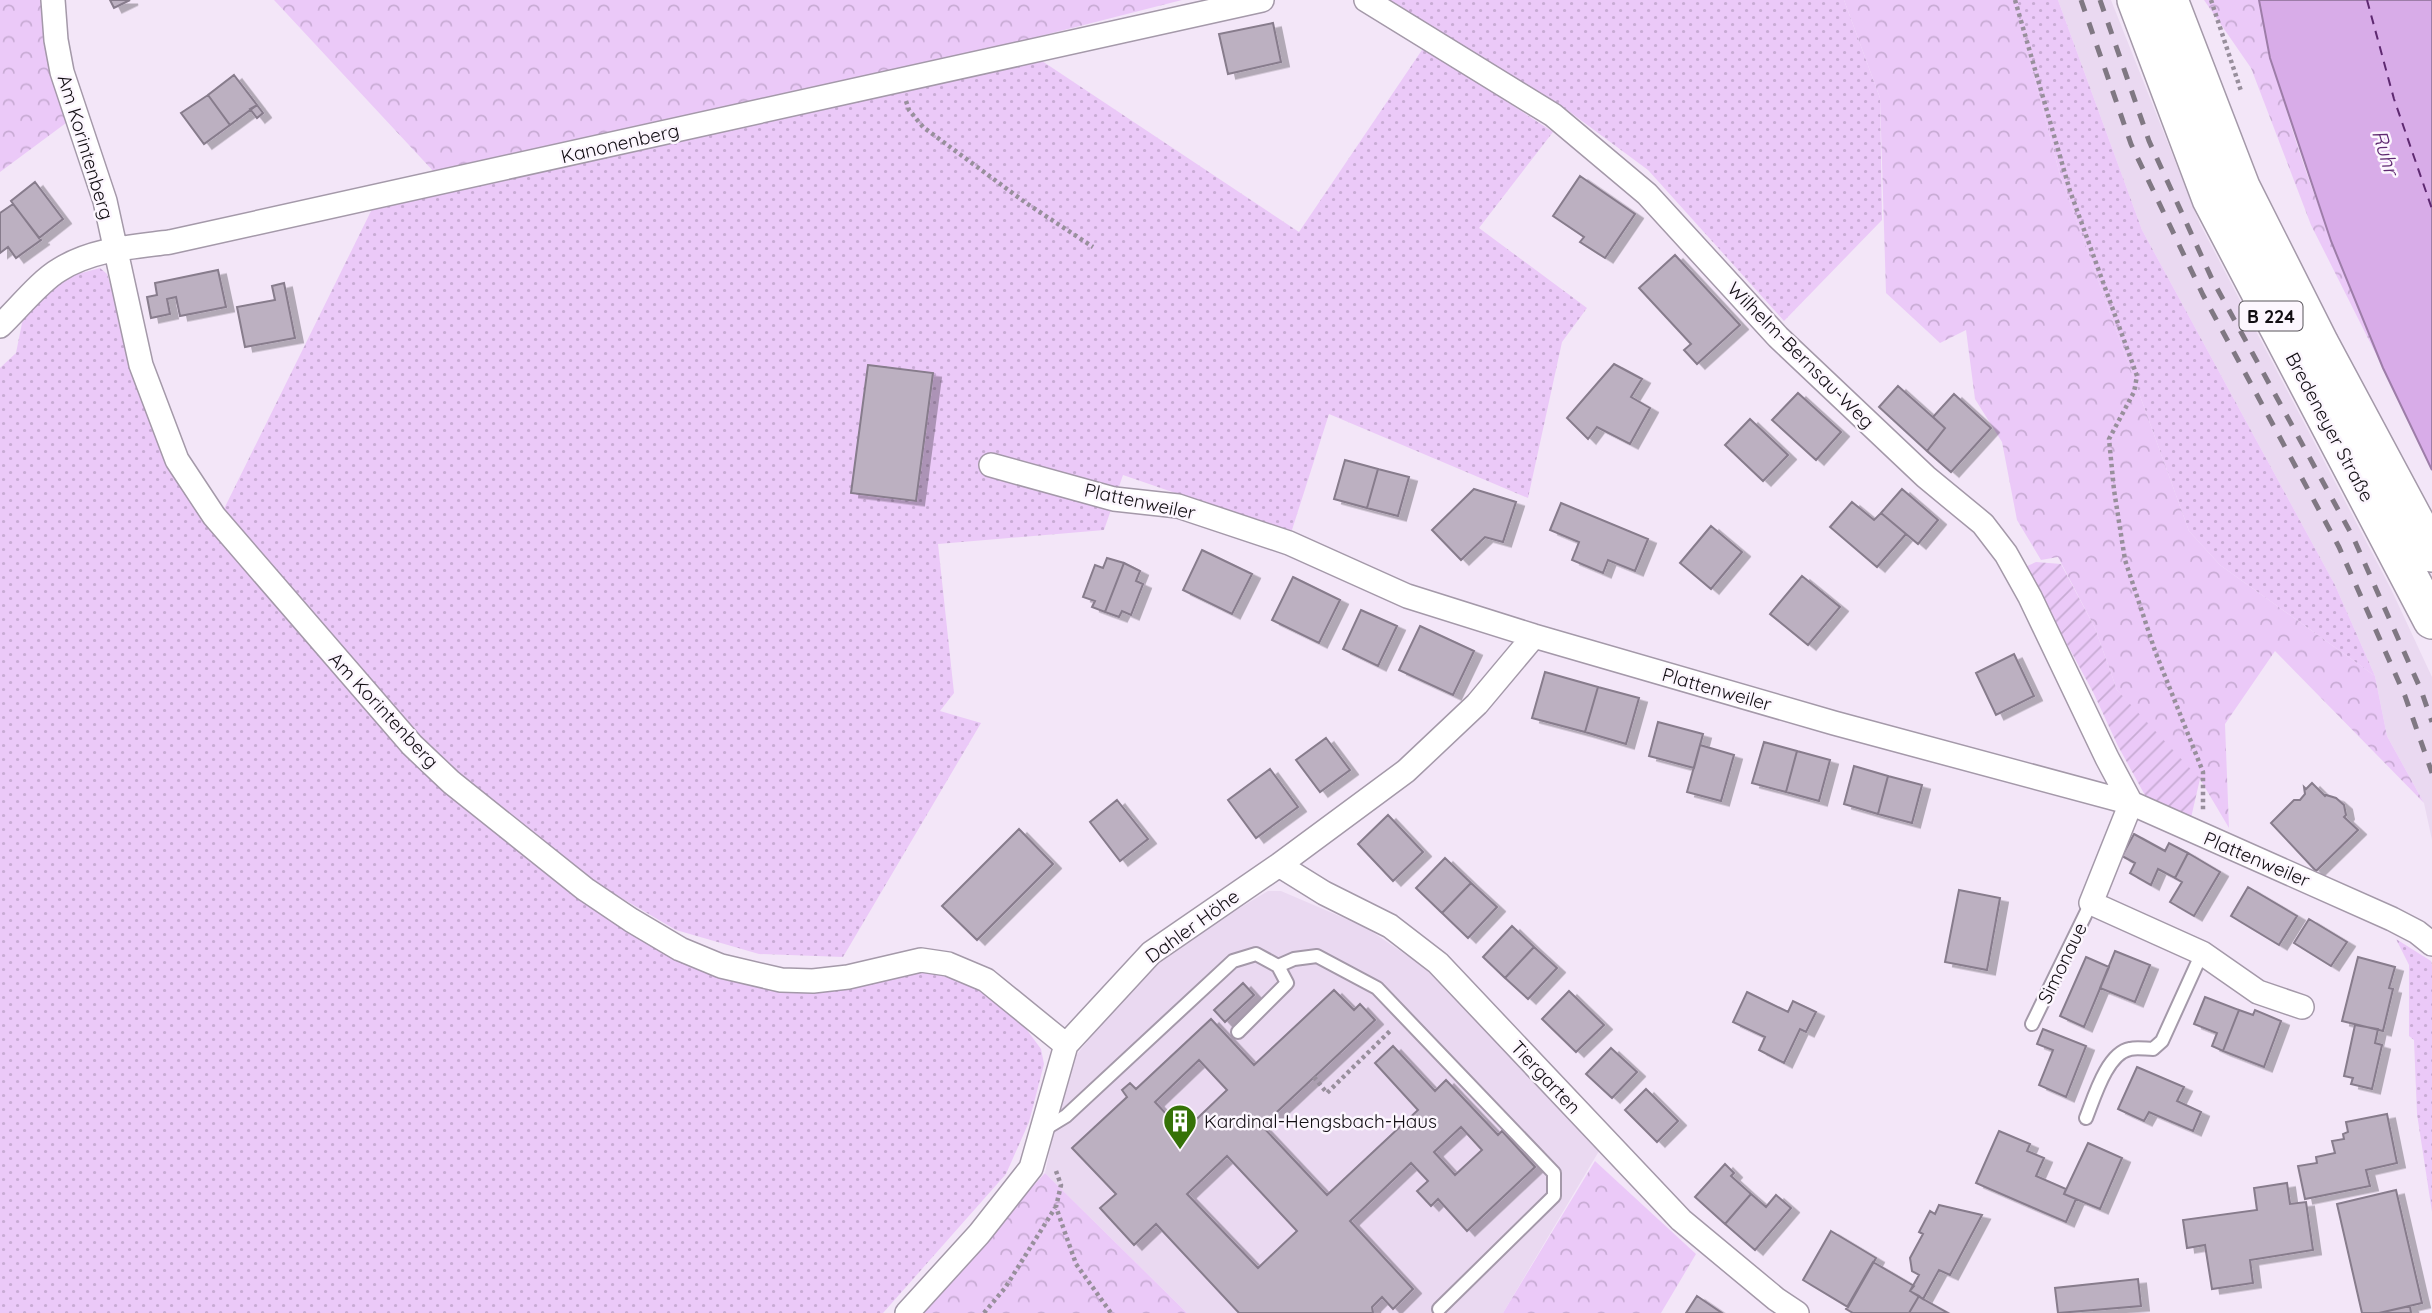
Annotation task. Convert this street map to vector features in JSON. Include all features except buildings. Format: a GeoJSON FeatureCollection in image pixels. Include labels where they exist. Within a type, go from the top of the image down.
{"type":"FeatureCollection","features":[{"type":"Feature","properties":{"kind":"main road","name":"Bredeneyer Straße"},"geometry":{"type":"LineString","coordinates":[[2136,0],[2211,199],[2432,620]]}},
{"type":"Feature","properties":{"kind":"main road","name":"Bredeneyer Straße"},"geometry":{"type":"LineString","coordinates":[[2169,0],[2241,187],[2314,333],[2432,553]]}},
{"type":"Feature","properties":{"kind":"street","name":"Am Korintenberg"},"geometry":{"type":"LineString","coordinates":[[53,0],[62,72],[105,201],[141,365],[177,460],[214,516],[404,735],[451,782],[585,889],[631,920],[690,953],[720,966],[781,980],[813,981],[848,977],[921,960],[948,964],[986,980],[1066,1045]]}},
{"type":"Feature","properties":{"kind":"street","name":"Kanonenberg"},"geometry":{"type":"LineString","coordinates":[[0,326],[57,271],[84,257],[114,249],[170,242],[1262,0]]}},
{"type":"Feature","properties":{"kind":"street","name":"Wilhelm-Bernsau-Weg"},"geometry":{"type":"LineString","coordinates":[[1366,0],[1553,115],[1647,194],[1778,337],[1926,477],[1983,524],[2006,554],[2030,597],[2101,746],[2132,803]]}},
{"type":"Feature","properties":{"kind":"street","name":"Plattenweiler"},"geometry":{"type":"LineString","coordinates":[[991,465],[1114,499],[1178,506],[1289,543],[1407,596],[1534,636],[1834,723],[2132,803],[2392,919],[2417,932],[2432,944]]}},
{"type":"Feature","properties":{"kind":"street","name":"Dahler Höhe"},"geometry":{"type":"LineString","coordinates":[[907,1313],[979,1234],[1031,1168],[1066,1045],[1151,953],[1279,865],[1406,771],[1477,704],[1534,636]]}},
{"type":"Feature","properties":{"kind":"street","name":"Simonaue"},"geometry":{"type":"LineString","coordinates":[[2132,803],[2091,903],[2202,953],[2258,992],[2302,1007]]}},
{"type":"Feature","properties":{"kind":"street","name":"Tiergarten"},"geometry":{"type":"LineString","coordinates":[[1279,865],[1324,894],[1391,926],[1438,963],[1681,1220],[1776,1299],[1797,1313]]}},
{"type":"Feature","properties":{"kind":"lane","name":"Simonaue"},"geometry":{"type":"LineString","coordinates":[[2032,1024],[2091,903]]}},
{"type":"Feature","properties":{"kind":"lane"},"geometry":{"type":"LineString","coordinates":[[2086,1118],[2109,1065],[2118,1054],[2130,1049],[2153,1049],[2162,1041],[2202,953]]}},
{"type":"Feature","properties":{"kind":"lane"},"geometry":{"type":"LineString","coordinates":[[1043,1130],[1076,1108],[1233,961],[1256,954],[1278,966],[1287,983],[1238,1032]]}},
{"type":"Feature","properties":{"kind":"lane"},"geometry":{"type":"LineString","coordinates":[[1278,966],[1294,959],[1317,956],[1377,988],[1555,1173],[1554,1196],[1439,1308]]}},
{"type":"Feature","properties":{"kind":"path"},"geometry":{"type":"LineString","coordinates":[[2015,0],[2070,191],[2137,376],[2134,392],[2109,439],[2125,560],[2155,651],[2200,762],[2203,772],[2203,816],[2217,842]]}},
{"type":"Feature","properties":{"kind":"path"},"geometry":{"type":"LineString","coordinates":[[900,80],[909,110],[923,127],[1026,203],[1093,247]]}},
{"type":"Feature","properties":{"kind":"path"},"geometry":{"type":"LineString","coordinates":[[1314,1077],[1327,1093],[1404,1016]]}},
{"type":"Feature","properties":{"kind":"path"},"geometry":{"type":"LineString","coordinates":[[984,1313],[1005,1287],[1056,1207],[1061,1185],[1043,1130]]}},
{"type":"Feature","properties":{"kind":"path"},"geometry":{"type":"LineString","coordinates":[[1056,1207],[1076,1264],[1111,1313]]}},
{"type":"Feature","properties":{"kind":"shaded area"},"geometry":{"type":"Polygon","coordinates":[[[2058,0],[2111,0],[2200,224],[2391,589],[2432,677],[2432,840],[2424,803],[2387,736],[2375,676],[2335,585],[2142,230],[2058,0]]]}},
{"type":"Feature","properties":{"kind":"shaded area"},"geometry":{"type":"Polygon","coordinates":[[[1268,891],[1281,891],[1365,927],[1433,973],[1599,1151],[1503,1313],[1187,1313],[1045,1173],[1062,1093],[1074,1058],[1142,973],[1211,925],[1268,891]]]}},
{"type":"Feature","properties":{"kind":"green space"},"geometry":{"type":"Polygon","coordinates":[[[0,0],[46,0],[70,120],[0,172],[0,0]]]}},
{"type":"Feature","properties":{"kind":"green space"},"geometry":{"type":"Polygon","coordinates":[[[274,0],[1182,0],[970,54],[435,173],[274,0]]]}},
{"type":"Feature","properties":{"kind":"green space"},"geometry":{"type":"Polygon","coordinates":[[[1386,0],[1844,0],[1880,98],[1882,220],[1784,321],[1648,170],[1559,104],[1453,44],[1386,0]]]}},
{"type":"Feature","properties":{"kind":"green space"},"geometry":{"type":"Polygon","coordinates":[[[1844,0],[2014,0],[2060,175],[2189,531],[2220,565],[2375,676],[2387,736],[2424,803],[2275,651],[2225,724],[2229,828],[2200,779],[2191,775],[2117,690],[2095,628],[2058,557],[2041,560],[2017,520],[2002,442],[1975,399],[1966,330],[1940,343],[1886,293],[1880,98],[1844,0]]]}},
{"type":"Feature","properties":{"kind":"green space"},"geometry":{"type":"Polygon","coordinates":[[[2014,0],[2058,0],[2142,230],[2335,585],[2375,676],[2220,565],[2189,531],[2060,175],[2014,0]]]}},
{"type":"Feature","properties":{"kind":"green space"},"geometry":{"type":"Polygon","coordinates":[[[2204,0],[2259,0],[2269,47],[2296,141],[2329,233],[2383,368],[2311,225],[2251,68],[2204,0]]]}},
{"type":"Feature","properties":{"kind":"green space"},"geometry":{"type":"Polygon","coordinates":[[[1424,47],[1553,132],[1479,228],[1587,308],[1562,342],[1528,498],[1329,414],[1291,533],[1123,475],[1104,530],[938,544],[954,693],[940,711],[981,723],[843,957],[759,954],[676,930],[560,862],[464,783],[375,694],[222,513],[374,205],[1039,59],[1299,232],[1424,47]]]}},
{"type":"Feature","properties":{"kind":"green space"},"geometry":{"type":"Polygon","coordinates":[[[100,268],[107,274],[152,418],[185,494],[341,677],[436,776],[685,959],[785,987],[921,970],[971,984],[1010,1007],[1041,1049],[1044,1064],[1029,1122],[1006,1174],[883,1313],[0,1313],[0,368],[16,353],[24,313],[63,278],[100,268]]]}},
{"type":"Feature","properties":{"kind":"green space"},"geometry":{"type":"Polygon","coordinates":[[[2036,562],[2061,564],[2095,628],[2117,690],[2200,779],[2190,822],[2147,799],[2025,567],[2036,562]]]}},
{"type":"Feature","properties":{"kind":"green space"},"geometry":{"type":"Polygon","coordinates":[[[2396,939],[2431,961],[2432,965],[2432,1212],[2417,1114],[2414,1040],[2409,1036],[2409,965],[2396,939]]]}},
{"type":"Feature","properties":{"kind":"green space"},"geometry":{"type":"Polygon","coordinates":[[[1595,1161],[1696,1254],[1661,1313],[1503,1313],[1595,1161]]]}},
{"type":"Feature","properties":{"kind":"green space"},"geometry":{"type":"Polygon","coordinates":[[[1045,1173],[1187,1313],[918,1313],[1045,1173]]]}},
{"type":"Feature","properties":{"kind":"water","name":"Ruhr"},"geometry":{"type":"Polygon","coordinates":[[[2259,0],[2432,0],[2432,470],[2383,368],[2331,241],[2270,58],[2259,0]]]}},
{"type":"Feature","properties":{"kind":"ferry route"},"geometry":{"type":"LineString","coordinates":[[2367,0],[2394,99],[2432,209]]}},
{"type":"Feature","properties":{"kind":"railway"},"geometry":{"type":"LineString","coordinates":[[2081,0],[2131,144],[2203,295],[2339,547],[2405,696],[2432,773]]}},
{"type":"Feature","properties":{"kind":"railway"},"geometry":{"type":"LineString","coordinates":[[2100,0],[2149,141],[2212,279],[2353,537],[2421,690],[2432,722]]}},
{"type":"Feature","properties":{"kind":"place","name":"Kardinal-Hengsbach-Haus"},"geometry":{"type":"Point","coordinates":[1180,1151]}}]}
